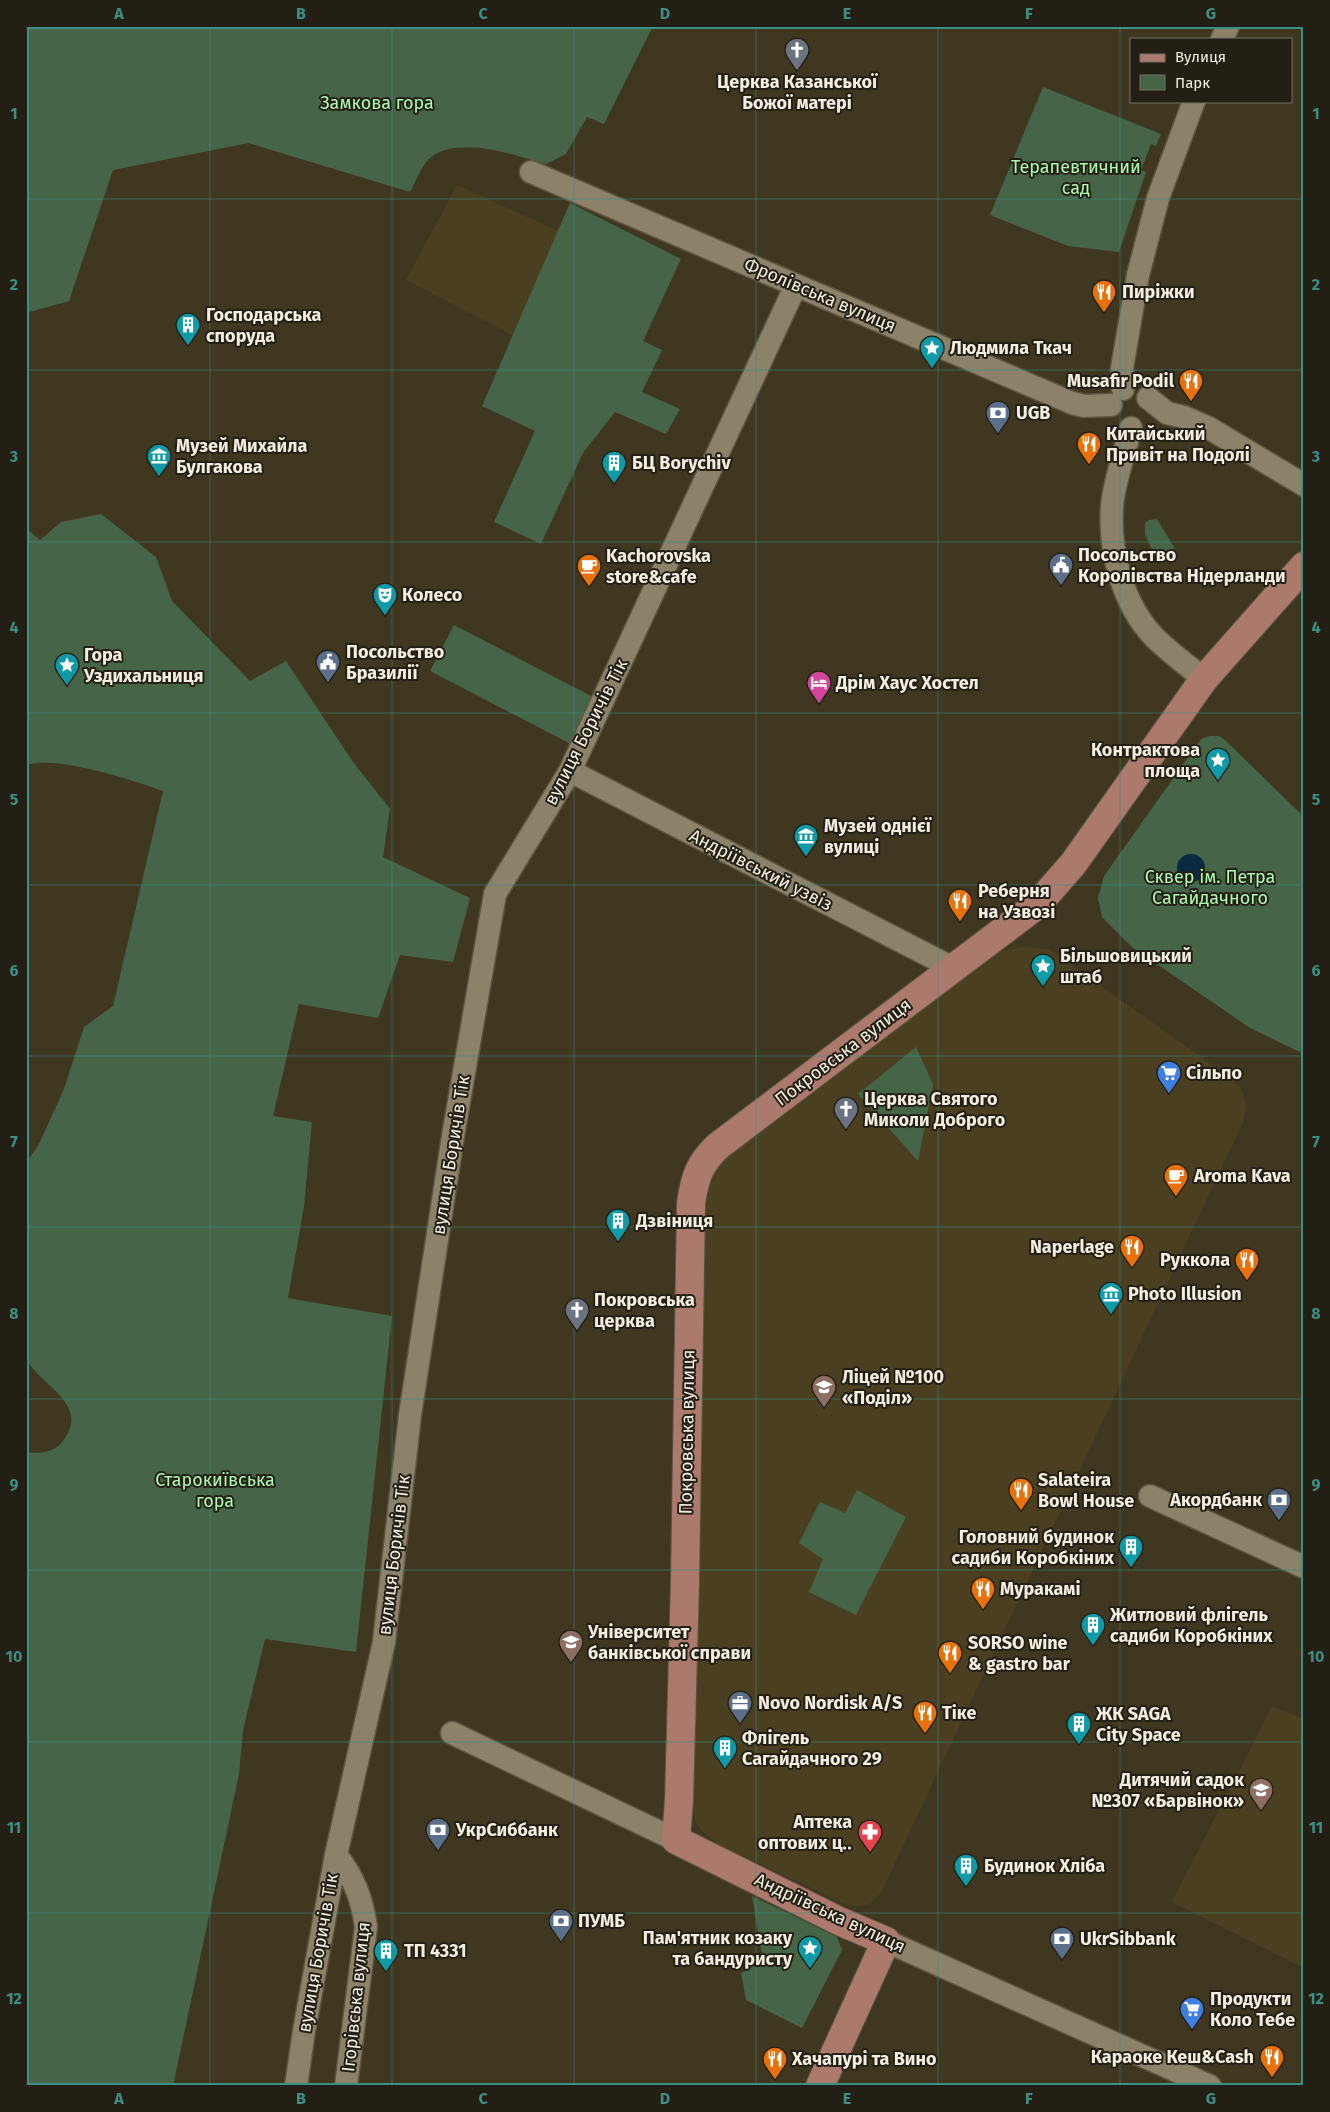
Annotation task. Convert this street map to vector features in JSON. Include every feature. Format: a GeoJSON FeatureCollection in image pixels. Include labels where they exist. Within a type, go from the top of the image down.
{"type":"FeatureCollection","features":[{"type":"Feature","properties":{"kind":"street"},"geometry":{"type":"LineString","coordinates":[[1222,38],[1228,26]]}},
{"type":"Feature","properties":{"kind":"street"},"geometry":{"type":"LineString","coordinates":[[1194,102],[1158,198],[1138,274],[1117,397],[1112,414],[1118,422],[1184,417],[1209,428],[1304,485]]}},
{"type":"Feature","properties":{"kind":"street","name":"Фролівська вулиця"},"geometry":{"type":"LineString","coordinates":[[531,172],[1072,402],[1084,406],[1117,397]]}},
{"type":"Feature","properties":{"kind":"street","name":"вулиця Боричів Тік"},"geometry":{"type":"LineString","coordinates":[[296,2086],[304,2031],[336,1855],[384,1642],[410,1415],[453,1136],[495,894],[570,771],[796,285]]}},
{"type":"Feature","properties":{"kind":"street"},"geometry":{"type":"LineString","coordinates":[[1117,397],[1137,389],[1148,398],[1148,420],[1112,504],[1112,533],[1127,598],[1140,621],[1154,637],[1204,679]]}},
{"type":"Feature","properties":{"kind":"street"},"geometry":{"type":"LineString","coordinates":[[953,968],[1037,905],[1073,864],[1204,679],[1304,566]]}},
{"type":"Feature","properties":{"kind":"street","name":"Андріївський узвіз"},"geometry":{"type":"LineString","coordinates":[[570,771],[953,968]]}},
{"type":"Feature","properties":{"kind":"street","name":"Покровська вулиця"},"geometry":{"type":"LineString","coordinates":[[676,1840],[679,1800],[685,1581],[691,1203],[694,1182],[700,1166],[718,1146],[953,968]]}},
{"type":"Feature","properties":{"kind":"street"},"geometry":{"type":"LineString","coordinates":[[1150,1496],[1304,1567]]}},
{"type":"Feature","properties":{"kind":"street","name":"Андріївська вулиця"},"geometry":{"type":"LineString","coordinates":[[452,1733],[839,1920],[1210,2086]]}},
{"type":"Feature","properties":{"kind":"street","name":"Ігорівська вулиця"},"geometry":{"type":"LineString","coordinates":[[336,1855],[349,1870],[356,1885],[363,1905],[366,1927],[346,2086]]}},
{"type":"Feature","properties":{"kind":"street"},"geometry":{"type":"LineString","coordinates":[[820,2086],[886,1941]]}},
{"type":"Feature","properties":{"kind":"shaded area"},"geometry":{"type":"Polygon","coordinates":[[[457,185],[558,231],[567,211],[681,259],[518,338],[406,280],[457,185]]]}},
{"type":"Feature","properties":{"kind":"shaded area"},"geometry":{"type":"Polygon","coordinates":[[[1022,947],[1049,949],[1232,1079],[1241,1088],[1246,1110],[1243,1122],[881,1893],[870,1904],[857,1907],[845,1904],[719,1845],[705,1834],[695,1822],[691,1804],[702,1209],[711,1176],[724,1158],[997,953],[1022,947]]]}},
{"type":"Feature","properties":{"kind":"shaded area","name":"Дитячий садок №307 «Барвінок»"},"geometry":{"type":"Polygon","coordinates":[[[1272,1706],[1304,1719],[1304,1968],[1172,1902],[1272,1706]]]}},
{"type":"Feature","properties":{"kind":"green space","name":"Замкова гора"},"geometry":{"type":"Polygon","coordinates":[[[26,26],[653,26],[604,124],[587,117],[566,154],[546,164],[486,149],[454,148],[441,152],[426,162],[410,192],[248,143],[113,170],[69,301],[26,313],[26,26]]]}},
{"type":"Feature","properties":{"kind":"green space","name":"Терапевтичний сад"},"geometry":{"type":"Polygon","coordinates":[[[1043,87],[1161,134],[1156,146],[1151,144],[1141,170],[1146,172],[1119,252],[1068,246],[990,215],[1043,87]]]}},
{"type":"Feature","properties":{"kind":"green space"},"geometry":{"type":"Polygon","coordinates":[[[570,203],[681,259],[643,341],[662,350],[642,392],[680,409],[666,434],[615,412],[583,453],[541,544],[494,522],[535,431],[482,406],[570,203]]]}},
{"type":"Feature","properties":{"kind":"green space","name":"Старокиївська гора"},"geometry":{"type":"Polygon","coordinates":[[[101,514],[156,557],[172,601],[250,681],[286,661],[353,762],[390,809],[383,857],[470,898],[453,962],[400,955],[378,1018],[299,1004],[273,1116],[312,1122],[304,1206],[288,1298],[392,1316],[356,1652],[265,1639],[243,1730],[239,1774],[173,2086],[26,2086],[26,1452],[46,1452],[58,1446],[70,1429],[71,1417],[68,1407],[61,1397],[33,1369],[26,1359],[26,1163],[39,1144],[64,1089],[84,1027],[113,1006],[163,791],[114,775],[75,766],[56,763],[26,765],[26,528],[40,540],[61,522],[101,514]]]}},
{"type":"Feature","properties":{"kind":"green space"},"geometry":{"type":"Polygon","coordinates":[[[1157,519],[1174,547],[1172,557],[1164,562],[1156,560],[1145,534],[1145,523],[1149,520],[1157,519]]]}},
{"type":"Feature","properties":{"kind":"green space"},"geometry":{"type":"Polygon","coordinates":[[[454,625],[595,698],[571,744],[430,671],[454,625]]]}},
{"type":"Feature","properties":{"kind":"green space","name":"Сквер ім. Петра Сагайдачного"},"geometry":{"type":"Polygon","coordinates":[[[1219,736],[1225,740],[1304,817],[1304,1054],[1250,1028],[1132,947],[1102,917],[1098,898],[1104,876],[1201,739],[1219,736]]]}},
{"type":"Feature","properties":{"kind":"green space"},"geometry":{"type":"Polygon","coordinates":[[[916,1047],[933,1084],[918,1161],[858,1094],[916,1047]]]}},
{"type":"Feature","properties":{"kind":"green space"},"geometry":{"type":"Polygon","coordinates":[[[857,1490],[906,1517],[856,1615],[809,1592],[823,1559],[799,1543],[820,1502],[845,1513],[857,1490]]]}},
{"type":"Feature","properties":{"kind":"green space"},"geometry":{"type":"Polygon","coordinates":[[[752,1896],[837,1937],[842,1950],[802,2028],[746,2000],[741,1973],[763,1961],[752,1896]]]}},
{"type":"Feature","properties":{"kind":"water"},"geometry":{"type":"Polygon","coordinates":[[[1191,854],[1201,858],[1205,868],[1201,878],[1191,882],[1181,878],[1177,868],[1181,858],[1191,854]]]}},
{"type":"Feature","properties":{"kind":"place","name":"Церква Казанської Божої матері"},"geometry":{"type":"Point","coordinates":[797,71]}},
{"type":"Feature","properties":{"kind":"place","name":"Пиріжки"},"geometry":{"type":"Point","coordinates":[1104,313]}},
{"type":"Feature","properties":{"kind":"place","name":"Господарська споруда"},"geometry":{"type":"Point","coordinates":[188,346]}},
{"type":"Feature","properties":{"kind":"place","name":"Людмила Ткач"},"geometry":{"type":"Point","coordinates":[932,369]}},
{"type":"Feature","properties":{"kind":"place","name":"Musafir Podil"},"geometry":{"type":"Point","coordinates":[1191,402]}},
{"type":"Feature","properties":{"kind":"place","name":"UGB"},"geometry":{"type":"Point","coordinates":[998,434]}},
{"type":"Feature","properties":{"kind":"place","name":"Китайський Привіт на Подолі"},"geometry":{"type":"Point","coordinates":[1089,465]}},
{"type":"Feature","properties":{"kind":"place","name":"Музей Михайла Булгакова"},"geometry":{"type":"Point","coordinates":[159,477]}},
{"type":"Feature","properties":{"kind":"place","name":"БЦ Borychiv"},"geometry":{"type":"Point","coordinates":[614,484]}},
{"type":"Feature","properties":{"kind":"place","name":"Посольство Королівства Нідерланди"},"geometry":{"type":"Point","coordinates":[1061,586]}},
{"type":"Feature","properties":{"kind":"place","name":"Kachorovska store&cafe"},"geometry":{"type":"Point","coordinates":[589,587]}},
{"type":"Feature","properties":{"kind":"place","name":"Колесо"},"geometry":{"type":"Point","coordinates":[385,616]}},
{"type":"Feature","properties":{"kind":"place","name":"Посольство Бразилії"},"geometry":{"type":"Point","coordinates":[328,683]}},
{"type":"Feature","properties":{"kind":"place","name":"Гора Уздихальниця"},"geometry":{"type":"Point","coordinates":[67,686]}},
{"type":"Feature","properties":{"kind":"place","name":"Дрім Хаус Хостел"},"geometry":{"type":"Point","coordinates":[819,704]}},
{"type":"Feature","properties":{"kind":"place","name":"Контрактова площа"},"geometry":{"type":"Point","coordinates":[1218,781]}},
{"type":"Feature","properties":{"kind":"place","name":"Музей однієї вулиці"},"geometry":{"type":"Point","coordinates":[806,857]}},
{"type":"Feature","properties":{"kind":"place","name":"Реберня на Узвозі"},"geometry":{"type":"Point","coordinates":[960,922]}},
{"type":"Feature","properties":{"kind":"place","name":"Більшовицький штаб"},"geometry":{"type":"Point","coordinates":[1043,987]}},
{"type":"Feature","properties":{"kind":"place","name":"Сільпо"},"geometry":{"type":"Point","coordinates":[1169,1094]}},
{"type":"Feature","properties":{"kind":"place","name":"Церква Святого Миколи Доброго"},"geometry":{"type":"Point","coordinates":[846,1130]}},
{"type":"Feature","properties":{"kind":"place","name":"Aroma Kava"},"geometry":{"type":"Point","coordinates":[1176,1197]}},
{"type":"Feature","properties":{"kind":"place","name":"Дзвіниця"},"geometry":{"type":"Point","coordinates":[618,1242]}},
{"type":"Feature","properties":{"kind":"place","name":"Naperlage"},"geometry":{"type":"Point","coordinates":[1132,1268]}},
{"type":"Feature","properties":{"kind":"place","name":"Руккола"},"geometry":{"type":"Point","coordinates":[1247,1281]}},
{"type":"Feature","properties":{"kind":"place","name":"Photo Illusion"},"geometry":{"type":"Point","coordinates":[1111,1315]}},
{"type":"Feature","properties":{"kind":"place","name":"Покровська церква"},"geometry":{"type":"Point","coordinates":[577,1331]}},
{"type":"Feature","properties":{"kind":"place","name":"Ліцей №100 «Поділ»"},"geometry":{"type":"Point","coordinates":[824,1408]}},
{"type":"Feature","properties":{"kind":"place","name":"Salateira Bowl House"},"geometry":{"type":"Point","coordinates":[1021,1511]}},
{"type":"Feature","properties":{"kind":"place","name":"Акордбанк"},"geometry":{"type":"Point","coordinates":[1279,1521]}},
{"type":"Feature","properties":{"kind":"place","name":"Головний будинок садиби Коробкіних"},"geometry":{"type":"Point","coordinates":[1131,1568]}},
{"type":"Feature","properties":{"kind":"place","name":"Муракамі"},"geometry":{"type":"Point","coordinates":[983,1610]}},
{"type":"Feature","properties":{"kind":"place","name":"Житловий флігель садиби Коробкіних"},"geometry":{"type":"Point","coordinates":[1093,1646]}},
{"type":"Feature","properties":{"kind":"place","name":"Університет банківської справи"},"geometry":{"type":"Point","coordinates":[571,1663]}},
{"type":"Feature","properties":{"kind":"place","name":"SORSO wine & gastro bar"},"geometry":{"type":"Point","coordinates":[950,1674]}},
{"type":"Feature","properties":{"kind":"place","name":"Novo Nordisk A/S"},"geometry":{"type":"Point","coordinates":[740,1724]}},
{"type":"Feature","properties":{"kind":"place","name":"Тіке"},"geometry":{"type":"Point","coordinates":[925,1734]}},
{"type":"Feature","properties":{"kind":"place","name":"ЖК SAGA City Space"},"geometry":{"type":"Point","coordinates":[1079,1745]}},
{"type":"Feature","properties":{"kind":"place","name":"Флігель Сагайдачного 29"},"geometry":{"type":"Point","coordinates":[725,1769]}},
{"type":"Feature","properties":{"kind":"place","name":"Дитячий садок №307 «Барвінок»"},"geometry":{"type":"Point","coordinates":[1261,1811]}},
{"type":"Feature","properties":{"kind":"place","name":"УкрСиббанк"},"geometry":{"type":"Point","coordinates":[438,1851]}},
{"type":"Feature","properties":{"kind":"place","name":"Аптека оптових ц‥"},"geometry":{"type":"Point","coordinates":[870,1853]}},
{"type":"Feature","properties":{"kind":"place","name":"Будинок Хліба"},"geometry":{"type":"Point","coordinates":[966,1887]}},
{"type":"Feature","properties":{"kind":"place","name":"ПУМБ"},"geometry":{"type":"Point","coordinates":[561,1942]}},
{"type":"Feature","properties":{"kind":"place","name":"UkrSibbank"},"geometry":{"type":"Point","coordinates":[1062,1960]}},
{"type":"Feature","properties":{"kind":"place","name":"Пам'ятник козаку та бандуристу"},"geometry":{"type":"Point","coordinates":[810,1969]}},
{"type":"Feature","properties":{"kind":"place","name":"ТП 4331"},"geometry":{"type":"Point","coordinates":[386,1972]}},
{"type":"Feature","properties":{"kind":"place","name":"Продукти Коло Тебе"},"geometry":{"type":"Point","coordinates":[1192,2030]}},
{"type":"Feature","properties":{"kind":"place","name":"Караоке Кеш&Cash"},"geometry":{"type":"Point","coordinates":[1272,2078]}},
{"type":"Feature","properties":{"kind":"place","name":"Хачапурі та Вино"},"geometry":{"type":"Point","coordinates":[775,2080]}}]}
